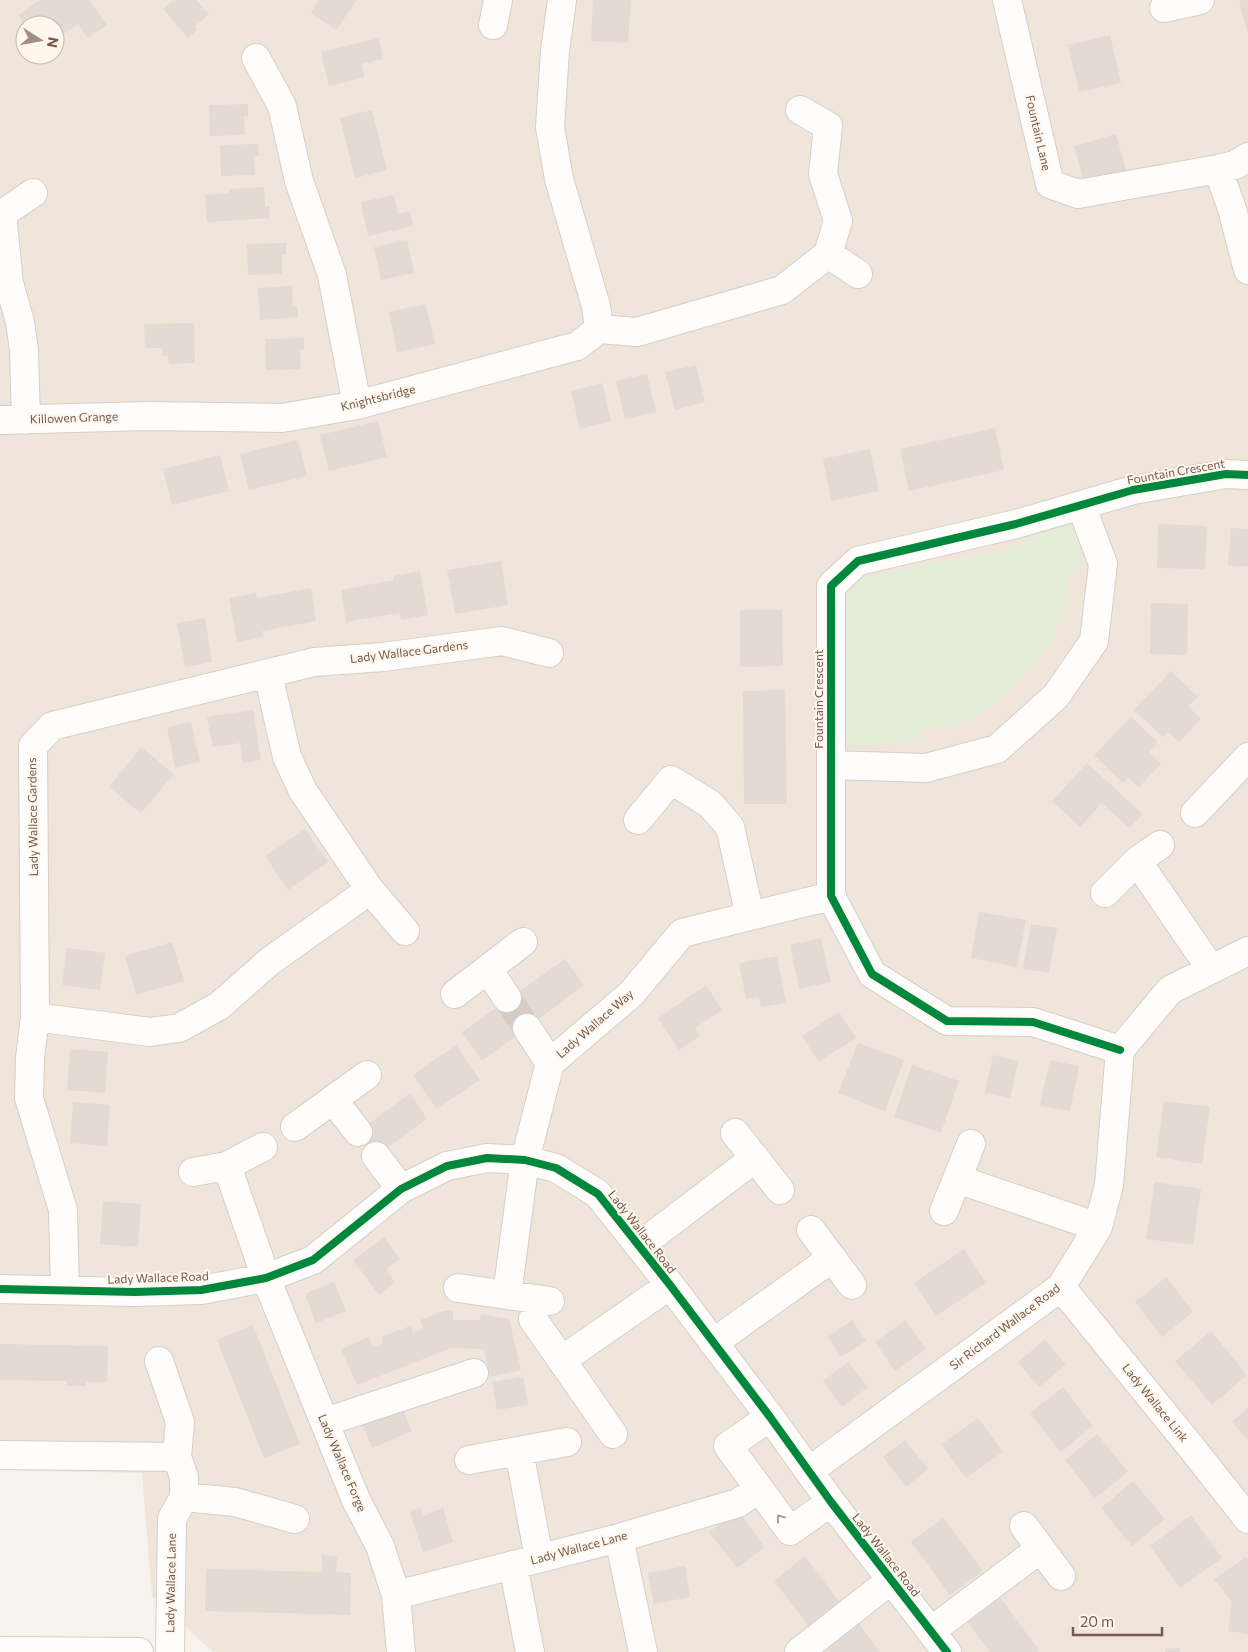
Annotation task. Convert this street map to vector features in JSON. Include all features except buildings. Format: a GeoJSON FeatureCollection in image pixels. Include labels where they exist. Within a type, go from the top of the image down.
{"type":"FeatureCollection","features":[{"type":"Feature","properties":{"kind":"street"},"geometry":{"type":"LineString","coordinates":[[562,0],[555,51],[550,127],[560,178],[596,306],[599,329],[637,332],[782,290],[828,254],[838,221],[824,174],[828,126],[800,110]]}},
{"type":"Feature","properties":{"kind":"street","name":"Fountain Lane"},"geometry":{"type":"LineString","coordinates":[[1008,0],[1050,184],[1078,194],[1218,168],[1235,164],[1248,157]]}},
{"type":"Feature","properties":{"kind":"street"},"geometry":{"type":"LineString","coordinates":[[1164,8],[1200,0]]}},
{"type":"Feature","properties":{"kind":"street"},"geometry":{"type":"LineString","coordinates":[[256,58],[282,106],[299,181],[332,275],[357,405]]}},
{"type":"Feature","properties":{"kind":"street"},"geometry":{"type":"LineString","coordinates":[[1218,168],[1232,209],[1248,270]]}},
{"type":"Feature","properties":{"kind":"street"},"geometry":{"type":"LineString","coordinates":[[13,420],[24,350],[20,322],[9,284],[1,214],[33,193]]}},
{"type":"Feature","properties":{"kind":"street"},"geometry":{"type":"LineString","coordinates":[[828,254],[858,274]]}},
{"type":"Feature","properties":{"kind":"street","name":"Knightsbridge"},"geometry":{"type":"LineString","coordinates":[[147,416],[282,418],[357,405],[577,346],[599,329]]}},
{"type":"Feature","properties":{"kind":"street","name":"Killowen Grange"},"geometry":{"type":"LineString","coordinates":[[13,420],[147,416]]}},
{"type":"Feature","properties":{"kind":"street","name":"Fountain Crescent"},"geometry":{"type":"LineString","coordinates":[[1120,1050],[1033,1022],[947,1021],[872,974],[831,896],[831,586],[858,560],[1016,524],[1133,490],[1226,474],[1248,475]]}},
{"type":"Feature","properties":{"kind":"street","name":"Fountain Crescent"},"geometry":{"type":"LineString","coordinates":[[830,764],[926,768],[997,749],[1056,696],[1094,641],[1103,564],[1081,505]]}},
{"type":"Feature","properties":{"kind":"street","name":"Lady Wallace Gardens"},"geometry":{"type":"LineString","coordinates":[[65,1290],[63,1210],[29,1098],[30,1058],[35,1017],[33,746],[52,726],[314,662],[383,657],[502,641],[549,654]]}},
{"type":"Feature","properties":{"kind":"street"},"geometry":{"type":"LineString","coordinates":[[268,674],[287,757],[303,791],[370,890],[405,931]]}},
{"type":"Feature","properties":{"kind":"street"},"geometry":{"type":"LineString","coordinates":[[1194,813],[1248,757]]}},
{"type":"Feature","properties":{"kind":"street"},"geometry":{"type":"LineString","coordinates":[[638,820],[671,780],[710,804],[730,827],[750,916]]}},
{"type":"Feature","properties":{"kind":"street"},"geometry":{"type":"LineString","coordinates":[[1105,893],[1138,861],[1160,845]]}},
{"type":"Feature","properties":{"kind":"street"},"geometry":{"type":"LineString","coordinates":[[1138,861],[1211,969]]}},
{"type":"Feature","properties":{"kind":"street"},"geometry":{"type":"LineString","coordinates":[[35,1017],[150,1032],[178,1028],[219,1006],[270,961],[370,890]]}},
{"type":"Feature","properties":{"kind":"street","name":"Lady Wallace Way"},"geometry":{"type":"LineString","coordinates":[[507,1295],[525,1160],[550,1063],[631,994],[682,933],[831,896]]}},
{"type":"Feature","properties":{"kind":"street"},"geometry":{"type":"LineString","coordinates":[[455,994],[523,942]]}},
{"type":"Feature","properties":{"kind":"street"},"geometry":{"type":"LineString","coordinates":[[1120,1050],[1170,990],[1248,951]]}},
{"type":"Feature","properties":{"kind":"street"},"geometry":{"type":"LineString","coordinates":[[488,969],[507,998]]}},
{"type":"Feature","properties":{"kind":"street"},"geometry":{"type":"LineString","coordinates":[[527,1028],[550,1063]]}},
{"type":"Feature","properties":{"kind":"street","name":"Sir Richard Wallace Road"},"geometry":{"type":"LineString","coordinates":[[809,1472],[1061,1287],[1098,1227],[1109,1185],[1120,1050]]}},
{"type":"Feature","properties":{"kind":"street"},"geometry":{"type":"LineString","coordinates":[[295,1127],[366,1076]]}},
{"type":"Feature","properties":{"kind":"street"},"geometry":{"type":"LineString","coordinates":[[333,1100],[358,1132]]}},
{"type":"Feature","properties":{"kind":"street"},"geometry":{"type":"LineString","coordinates":[[735,1133],[780,1190]]}},
{"type":"Feature","properties":{"kind":"street"},"geometry":{"type":"LineString","coordinates":[[944,1211],[970,1144]]}},
{"type":"Feature","properties":{"kind":"street"},"geometry":{"type":"LineString","coordinates":[[193,1172],[228,1166],[263,1147]]}},
{"type":"Feature","properties":{"kind":"street"},"geometry":{"type":"LineString","coordinates":[[376,1156],[401,1190]]}},
{"type":"Feature","properties":{"kind":"street","name":"Lady Wallace Road"},"geometry":{"type":"LineString","coordinates":[[0,1289],[134,1292],[201,1290],[266,1278],[312,1260],[401,1190],[447,1166],[486,1158],[525,1160],[556,1168],[598,1194],[670,1285],[831,1502],[939,1641]]}},
{"type":"Feature","properties":{"kind":"street"},"geometry":{"type":"LineString","coordinates":[[639,1246],[755,1158]]}},
{"type":"Feature","properties":{"kind":"street","name":"Lady Wallace Forge"},"geometry":{"type":"LineString","coordinates":[[228,1166],[266,1278],[356,1500],[380,1546],[396,1595],[401,1652]]}},
{"type":"Feature","properties":{"kind":"street"},"geometry":{"type":"LineString","coordinates":[[957,1178],[1098,1227]]}},
{"type":"Feature","properties":{"kind":"street"},"geometry":{"type":"LineString","coordinates":[[811,1230],[852,1285]]}},
{"type":"Feature","properties":{"kind":"street"},"geometry":{"type":"LineString","coordinates":[[712,1343],[832,1258]]}},
{"type":"Feature","properties":{"kind":"street"},"geometry":{"type":"LineString","coordinates":[[562,1360],[670,1285]]}},
{"type":"Feature","properties":{"kind":"street","name":"Lady Wallace Link"},"geometry":{"type":"LineString","coordinates":[[1061,1287],[1191,1446],[1248,1520]]}},
{"type":"Feature","properties":{"kind":"street"},"geometry":{"type":"LineString","coordinates":[[458,1288],[507,1295],[541,1310],[562,1360],[613,1434]]}},
{"type":"Feature","properties":{"kind":"street"},"geometry":{"type":"LineString","coordinates":[[158,1361],[180,1422],[178,1457],[184,1477],[184,1497],[235,1502],[295,1519]]}},
{"type":"Feature","properties":{"kind":"street"},"geometry":{"type":"LineString","coordinates":[[325,1422],[474,1373]]}},
{"type":"Feature","properties":{"kind":"street"},"geometry":{"type":"LineString","coordinates":[[770,1418],[728,1446],[758,1489],[790,1530],[831,1502]]}},
{"type":"Feature","properties":{"kind":"street"},"geometry":{"type":"LineString","coordinates":[[469,1460],[567,1442]]}},
{"type":"Feature","properties":{"kind":"street"},"geometry":{"type":"LineString","coordinates":[[519,1451],[539,1558]]}},
{"type":"Feature","properties":{"kind":"street"},"geometry":{"type":"LineString","coordinates":[[0,1454],[178,1457]]}},
{"type":"Feature","properties":{"kind":"street","name":"Lady Wallace Lane"},"geometry":{"type":"LineString","coordinates":[[396,1595],[619,1538],[738,1503],[758,1489]]}},
{"type":"Feature","properties":{"kind":"street","name":"Lady Wallace Lane"},"geometry":{"type":"LineString","coordinates":[[170,1652],[172,1519],[184,1497]]}},
{"type":"Feature","properties":{"kind":"street"},"geometry":{"type":"LineString","coordinates":[[1024,1526],[1061,1576]]}},
{"type":"Feature","properties":{"kind":"street"},"geometry":{"type":"LineString","coordinates":[[619,1538],[643,1652]]}},
{"type":"Feature","properties":{"kind":"street"},"geometry":{"type":"LineString","coordinates":[[939,1641],[1040,1549]]}},
{"type":"Feature","properties":{"kind":"street"},"geometry":{"type":"LineString","coordinates":[[513,1565],[530,1652]]}},
{"type":"Feature","properties":{"kind":"street"},"geometry":{"type":"LineString","coordinates":[[799,1652],[891,1580]]}},
{"type":"Feature","properties":{"kind":"street"},"geometry":{"type":"LineString","coordinates":[[0,1651],[139,1652]]}},
{"type":"Feature","properties":{"kind":"shaded area"},"geometry":{"type":"Polygon","coordinates":[[[0,0],[1248,0],[1248,1652],[213,1652],[152,1596],[142,1473],[0,1470],[0,0]]]}},
{"type":"Feature","properties":{"kind":"green space"},"geometry":{"type":"Polygon","coordinates":[[[1064,518],[1072,520],[1080,541],[1081,569],[1066,572],[1065,601],[1061,622],[1050,643],[1028,672],[998,700],[983,712],[967,721],[953,726],[922,729],[923,742],[849,746],[842,738],[840,611],[847,592],[861,576],[986,554],[1019,545],[1064,518]]]}},
{"type":"Feature","properties":{"kind":"tunnel"},"geometry":{"type":"LineString","coordinates":[[507,998],[527,1028]]}},
{"type":"Feature","properties":{"kind":"cycle path"},"geometry":{"type":"LineString","coordinates":[[1120,1050],[1033,1022],[947,1021],[872,974],[831,896],[831,586],[858,561],[1016,524],[1133,490],[1226,474],[1248,475]]}},
{"type":"Feature","properties":{"kind":"cycle path"},"geometry":{"type":"LineString","coordinates":[[0,1289],[134,1292],[201,1290],[266,1278],[313,1260],[401,1189],[447,1166],[487,1158],[525,1160],[556,1168],[598,1194],[670,1285],[770,1417],[831,1502],[947,1652]]}}]}
